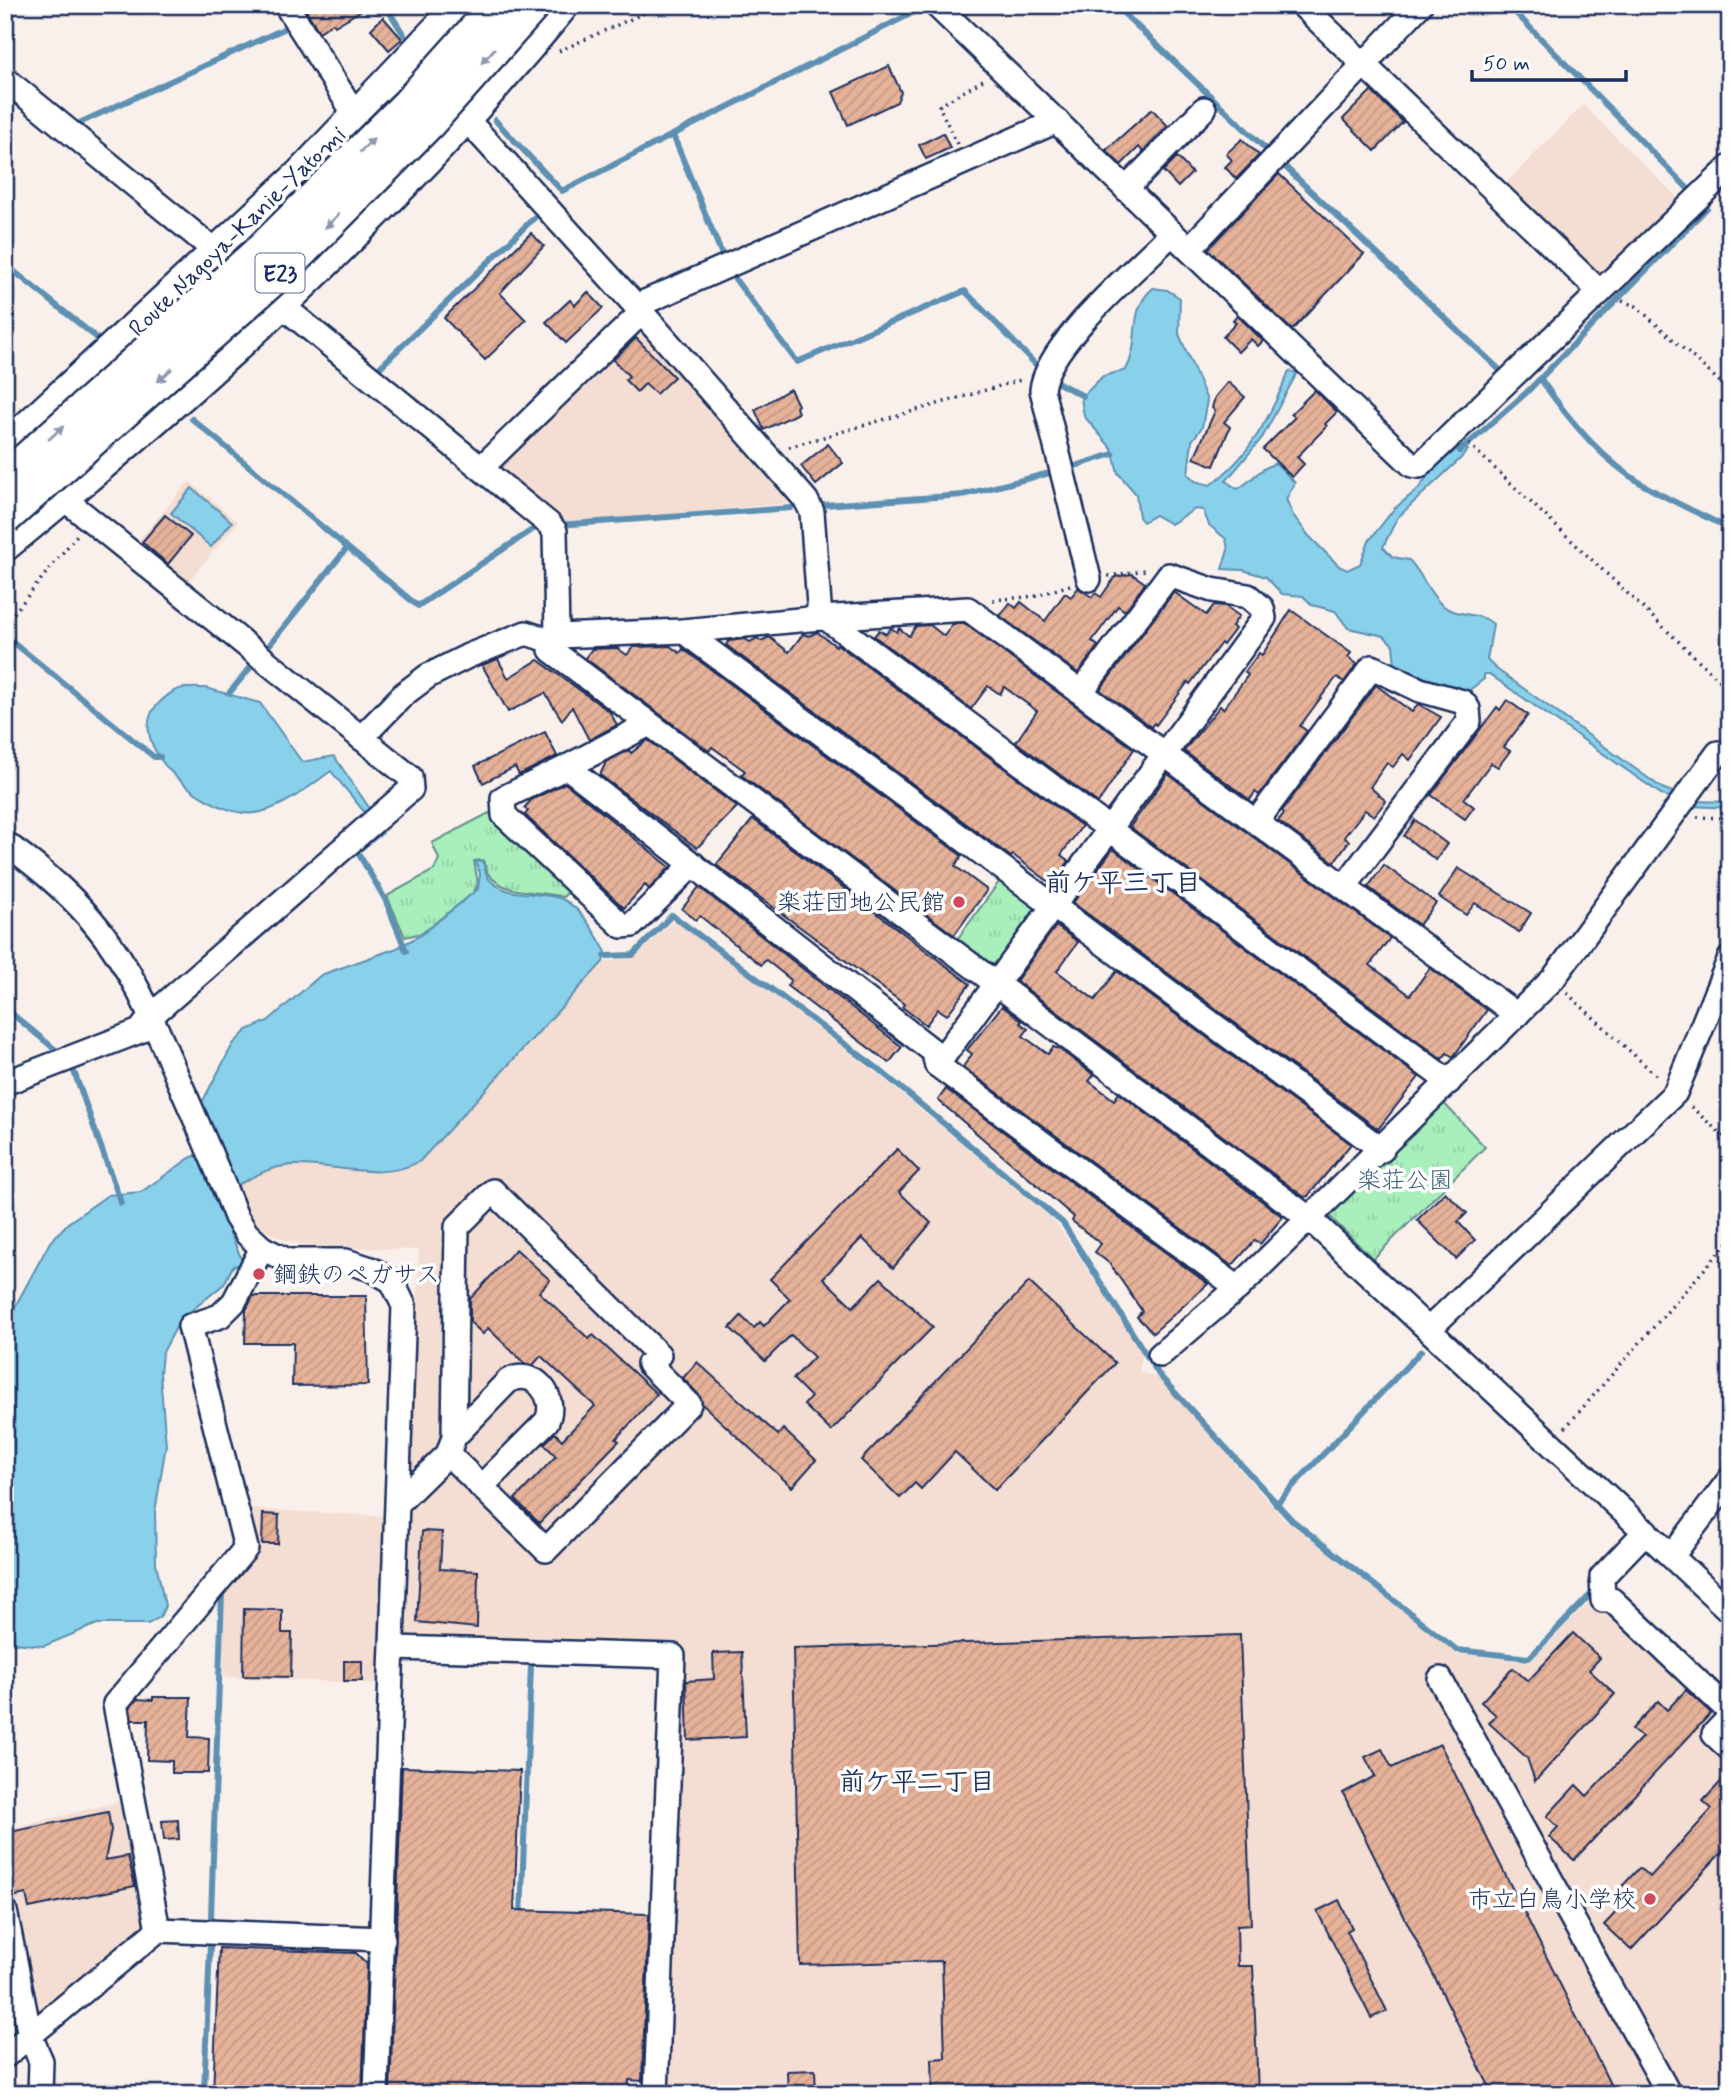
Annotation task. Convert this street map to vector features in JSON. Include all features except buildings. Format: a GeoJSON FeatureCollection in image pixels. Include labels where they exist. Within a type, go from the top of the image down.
{"type":"FeatureCollection","features":[{"type":"Feature","properties":{"kind":"highway","name":"E23"},"geometry":{"type":"LineString","coordinates":[[5,478],[261,250],[408,104],[497,5]]}},
{"type":"Feature","properties":{"kind":"highway","name":"E23"},"geometry":{"type":"LineString","coordinates":[[5,518],[282,271],[429,123],[534,5]]}},
{"type":"Feature","properties":{"kind":"main road","name":"Route Nagoya-Kanie-Yatomi"},"geometry":{"type":"LineString","coordinates":[[5,449],[217,253],[356,116],[459,5]]}},
{"type":"Feature","properties":{"kind":"street"},"geometry":{"type":"LineString","coordinates":[[286,5],[356,116]]}},
{"type":"Feature","properties":{"kind":"street"},"geometry":{"type":"LineString","coordinates":[[5,550],[64,502],[284,307],[468,120],[568,5]]}},
{"type":"Feature","properties":{"kind":"street"},"geometry":{"type":"LineString","coordinates":[[936,5],[1412,465],[1419,466],[1730,167]]}},
{"type":"Feature","properties":{"kind":"street"},"geometry":{"type":"LineString","coordinates":[[1302,5],[1600,292]]}},
{"type":"Feature","properties":{"kind":"street"},"geometry":{"type":"LineString","coordinates":[[1189,249],[1420,5]]}},
{"type":"Feature","properties":{"kind":"street"},"geometry":{"type":"LineString","coordinates":[[409,60],[468,120],[639,309],[812,512],[823,618],[1449,1082]]}},
{"type":"Feature","properties":{"kind":"street"},"geometry":{"type":"LineString","coordinates":[[5,79],[482,467],[555,531],[556,639],[551,650],[1310,1219],[1730,1611]]}},
{"type":"Feature","properties":{"kind":"street"},"geometry":{"type":"LineString","coordinates":[[1126,189],[1204,109]]}},
{"type":"Feature","properties":{"kind":"street"},"geometry":{"type":"LineString","coordinates":[[482,467],[639,309],[1057,121]]}},
{"type":"Feature","properties":{"kind":"street"},"geometry":{"type":"LineString","coordinates":[[1089,579],[1042,390],[1043,376],[1058,349],[1172,233]]}},
{"type":"Feature","properties":{"kind":"street"},"geometry":{"type":"LineString","coordinates":[[5,449],[64,502],[410,777],[411,789],[151,1016],[140,1031],[5,1083]]}},
{"type":"Feature","properties":{"kind":"street"},"geometry":{"type":"LineString","coordinates":[[937,1065],[1264,618],[1262,608],[1248,596],[1212,590],[1169,575],[1081,692]]}},
{"type":"Feature","properties":{"kind":"street"},"geometry":{"type":"LineString","coordinates":[[361,738],[404,694],[428,676],[468,656],[526,633],[556,639],[968,609],[1517,1015]]}},
{"type":"Feature","properties":{"kind":"street"},"geometry":{"type":"LineString","coordinates":[[682,631],[1382,1150]]}},
{"type":"Feature","properties":{"kind":"street"},"geometry":{"type":"LineString","coordinates":[[1257,821],[1371,667],[1420,690],[1463,702],[1468,709],[1469,721],[1345,886]]}},
{"type":"Feature","properties":{"kind":"street"},"geometry":{"type":"LineString","coordinates":[[649,724],[503,798],[503,815],[622,926],[632,925],[693,864]]}},
{"type":"Feature","properties":{"kind":"street"},"geometry":{"type":"LineString","coordinates":[[1160,1355],[1238,1288],[1382,1150],[1553,979],[1718,753]]}},
{"type":"Feature","properties":{"kind":"street"},"geometry":{"type":"LineString","coordinates":[[568,767],[933,1051],[937,1065],[1238,1288]]}},
{"type":"Feature","properties":{"kind":"street"},"geometry":{"type":"LineString","coordinates":[[5,843],[37,866],[100,929],[125,966],[151,1016],[247,1234],[262,1248],[288,1261],[346,1261],[371,1269],[392,1281],[404,1306],[376,2094]]}},
{"type":"Feature","properties":{"kind":"street"},"geometry":{"type":"LineString","coordinates":[[1429,1329],[1675,1093],[1730,958]]}},
{"type":"Feature","properties":{"kind":"street"},"geometry":{"type":"LineString","coordinates":[[493,1191],[659,1355],[649,1364],[689,1404],[546,1550],[481,1487],[451,1445],[457,1227],[493,1191]]}},
{"type":"Feature","properties":{"kind":"street"},"geometry":{"type":"LineString","coordinates":[[158,1930],[115,1704],[246,1548],[190,1326],[220,1316],[234,1302],[262,1248]]}},
{"type":"Feature","properties":{"kind":"street"},"geometry":{"type":"LineString","coordinates":[[398,1503],[508,1381],[517,1376],[534,1380],[547,1393],[552,1410],[547,1421],[481,1487]]}},
{"type":"Feature","properties":{"kind":"street"},"geometry":{"type":"LineString","coordinates":[[1672,1556],[1730,1479]]}},
{"type":"Feature","properties":{"kind":"street"},"geometry":{"type":"LineString","coordinates":[[1646,1531],[1602,1577],[1603,1600],[1612,1600],[1730,1715],[1714,1734],[1730,1749]]}},
{"type":"Feature","properties":{"kind":"street"},"geometry":{"type":"LineString","coordinates":[[393,1648],[673,1656],[656,2094]]}},
{"type":"Feature","properties":{"kind":"street"},"geometry":{"type":"LineString","coordinates":[[1440,1679],[1669,2094]]}},
{"type":"Feature","properties":{"kind":"street"},"geometry":{"type":"LineString","coordinates":[[5,1911],[30,2036],[41,2061],[40,2094]]}},
{"type":"Feature","properties":{"kind":"street"},"geometry":{"type":"LineString","coordinates":[[5,2056],[158,1930],[383,1939]]}},
{"type":"Feature","properties":{"kind":"path"},"geometry":{"type":"LineString","coordinates":[[527,55],[544,58],[662,5]]}},
{"type":"Feature","properties":{"kind":"path"},"geometry":{"type":"LineString","coordinates":[[965,162],[939,106],[1002,69]]}},
{"type":"Feature","properties":{"kind":"path"},"geometry":{"type":"LineString","coordinates":[[1628,303],[1730,390]]}},
{"type":"Feature","properties":{"kind":"path"},"geometry":{"type":"LineString","coordinates":[[765,454],[1043,376]]}},
{"type":"Feature","properties":{"kind":"path"},"geometry":{"type":"LineString","coordinates":[[1472,447],[1730,690]]}},
{"type":"Feature","properties":{"kind":"path"},"geometry":{"type":"LineString","coordinates":[[5,624],[89,520]]}},
{"type":"Feature","properties":{"kind":"path"},"geometry":{"type":"LineString","coordinates":[[1681,807],[1730,818]]}},
{"type":"Feature","properties":{"kind":"path"},"geometry":{"type":"LineString","coordinates":[[1553,979],[1730,1142]]}},
{"type":"Feature","properties":{"kind":"path"},"geometry":{"type":"LineString","coordinates":[[1551,1443],[1730,1240]]}},
{"type":"Feature","properties":{"kind":"shaded area"},"geometry":{"type":"Polygon","coordinates":[[[1583,105],[1685,205],[1604,282],[1501,188],[1583,105]]]}},
{"type":"Feature","properties":{"kind":"shaded area"},"geometry":{"type":"Polygon","coordinates":[[[635,326],[793,503],[554,524],[490,463],[635,326]]]}},
{"type":"Feature","properties":{"kind":"shaded area"},"geometry":{"type":"Polygon","coordinates":[[[189,481],[238,522],[183,588],[133,547],[189,481]]]}},
{"type":"Feature","properties":{"kind":"shaded area"},"geometry":{"type":"Polygon","coordinates":[[[674,920],[878,1074],[1055,1221],[1143,1352],[1139,1371],[1160,1379],[1282,1517],[1457,1654],[1530,1662],[1594,1597],[1730,1704],[1730,2094],[666,2094],[683,1649],[412,1643],[404,1634],[419,1250],[307,1246],[285,1240],[265,1231],[242,1210],[236,1188],[256,1172],[290,1165],[354,1171],[411,1166],[420,1161],[603,962],[634,958],[674,920]]]}},
{"type":"Feature","properties":{"kind":"shaded area"},"geometry":{"type":"Polygon","coordinates":[[[249,1509],[384,1516],[384,1684],[224,1677],[224,1592],[255,1550],[258,1540],[249,1509]]]}},
{"type":"Feature","properties":{"kind":"shaded area"},"geometry":{"type":"Polygon","coordinates":[[[121,1801],[145,1932],[38,2018],[5,1873],[5,1830],[121,1801]]]}},
{"type":"Feature","properties":{"kind":"green space"},"geometry":{"type":"Polygon","coordinates":[[[489,813],[570,890],[563,897],[514,889],[496,882],[489,875],[483,860],[474,861],[478,884],[473,893],[422,933],[405,937],[387,896],[434,870],[439,859],[432,843],[489,813]]]}},
{"type":"Feature","properties":{"kind":"green space"},"geometry":{"type":"Polygon","coordinates":[[[1002,878],[1034,901],[1034,910],[995,964],[989,966],[956,941],[1002,878]]]}},
{"type":"Feature","properties":{"kind":"green space","name":"楽荘公園"},"geometry":{"type":"Polygon","coordinates":[[[1440,1099],[1485,1147],[1373,1259],[1326,1213],[1440,1099]]]}},
{"type":"Feature","properties":{"kind":"water"},"geometry":{"type":"Polygon","coordinates":[[[1153,288],[1167,290],[1180,298],[1179,334],[1207,400],[1202,427],[1192,441],[1188,474],[1195,481],[1210,485],[1237,462],[1267,419],[1289,371],[1297,373],[1262,438],[1226,481],[1237,489],[1263,469],[1276,463],[1295,483],[1286,499],[1293,515],[1309,536],[1339,566],[1347,570],[1360,564],[1369,541],[1394,509],[1418,489],[1433,469],[1462,445],[1468,450],[1397,518],[1383,547],[1393,557],[1409,560],[1442,605],[1455,612],[1482,617],[1493,624],[1487,660],[1495,668],[1662,788],[1695,801],[1730,802],[1730,808],[1689,806],[1661,794],[1489,674],[1484,674],[1484,679],[1467,692],[1436,685],[1395,665],[1393,645],[1384,636],[1348,628],[1335,611],[1312,605],[1303,596],[1282,594],[1266,577],[1243,570],[1222,569],[1228,550],[1226,539],[1209,525],[1203,510],[1195,509],[1171,524],[1155,515],[1143,522],[1139,517],[1136,494],[1118,473],[1112,449],[1084,416],[1081,398],[1103,376],[1126,370],[1131,359],[1140,307],[1153,288]]]}},
{"type":"Feature","properties":{"kind":"water"},"geometry":{"type":"Polygon","coordinates":[[[192,488],[232,522],[211,547],[171,513],[192,488]]]}},
{"type":"Feature","properties":{"kind":"water"},"geometry":{"type":"Polygon","coordinates":[[[206,688],[260,703],[302,762],[334,756],[374,815],[370,819],[331,771],[289,800],[261,812],[242,813],[219,806],[196,793],[176,777],[159,758],[150,737],[150,718],[161,701],[174,691],[206,688]]]}},
{"type":"Feature","properties":{"kind":"water"},"geometry":{"type":"Polygon","coordinates":[[[482,861],[488,878],[497,886],[515,892],[553,896],[569,903],[588,922],[606,952],[603,962],[420,1161],[390,1171],[292,1165],[270,1169],[213,1196],[244,1264],[233,1266],[224,1284],[180,1320],[162,1354],[160,1374],[166,1445],[155,1512],[156,1563],[165,1606],[160,1617],[148,1624],[97,1624],[44,1646],[5,1642],[5,1325],[50,1242],[68,1223],[108,1195],[141,1192],[190,1158],[217,1147],[199,1108],[233,1044],[247,1030],[268,1021],[321,975],[397,948],[421,935],[478,889],[480,874],[476,862],[482,861]]]}},
{"type":"Feature","properties":{"kind":"waterway"},"geometry":{"type":"LineString","coordinates":[[385,5],[404,35]]}},
{"type":"Feature","properties":{"kind":"waterway"},"geometry":{"type":"LineString","coordinates":[[1115,5],[1270,153]]}},
{"type":"Feature","properties":{"kind":"waterway"},"geometry":{"type":"LineString","coordinates":[[1460,451],[1526,393],[1707,208],[1508,5]]}},
{"type":"Feature","properties":{"kind":"waterway"},"geometry":{"type":"LineString","coordinates":[[495,120],[562,191],[926,6]]}},
{"type":"Feature","properties":{"kind":"waterway"},"geometry":{"type":"LineString","coordinates":[[72,122],[75,125],[290,26]]}},
{"type":"Feature","properties":{"kind":"waterway"},"geometry":{"type":"LineString","coordinates":[[673,135],[723,257]]}},
{"type":"Feature","properties":{"kind":"waterway"},"geometry":{"type":"LineString","coordinates":[[1280,162],[1504,374]]}},
{"type":"Feature","properties":{"kind":"waterway"},"geometry":{"type":"LineString","coordinates":[[374,373],[538,214]]}},
{"type":"Feature","properties":{"kind":"waterway"},"geometry":{"type":"LineString","coordinates":[[5,264],[97,338]]}},
{"type":"Feature","properties":{"kind":"waterway"},"geometry":{"type":"LineString","coordinates":[[729,271],[797,362],[965,291],[1039,368]]}},
{"type":"Feature","properties":{"kind":"waterway"},"geometry":{"type":"LineString","coordinates":[[1540,378],[1573,423],[1613,463],[1653,490],[1730,529]]}},
{"type":"Feature","properties":{"kind":"waterway"},"geometry":{"type":"LineString","coordinates":[[1051,379],[1083,396]]}},
{"type":"Feature","properties":{"kind":"waterway"},"geometry":{"type":"LineString","coordinates":[[192,419],[418,606],[538,526]]}},
{"type":"Feature","properties":{"kind":"waterway"},"geometry":{"type":"LineString","coordinates":[[1069,468],[1113,454]]}},
{"type":"Feature","properties":{"kind":"waterway"},"geometry":{"type":"LineString","coordinates":[[824,505],[963,495],[1054,472]]}},
{"type":"Feature","properties":{"kind":"waterway"},"geometry":{"type":"LineString","coordinates":[[558,525],[791,508]]}},
{"type":"Feature","properties":{"kind":"waterway"},"geometry":{"type":"LineString","coordinates":[[263,653],[347,548]]}},
{"type":"Feature","properties":{"kind":"waterway"},"geometry":{"type":"LineString","coordinates":[[7,637],[154,757],[160,757]]}},
{"type":"Feature","properties":{"kind":"waterway"},"geometry":{"type":"LineString","coordinates":[[230,692],[255,662]]}},
{"type":"Feature","properties":{"kind":"waterway"},"geometry":{"type":"LineString","coordinates":[[378,827],[381,832],[357,851],[385,899],[406,951]]}},
{"type":"Feature","properties":{"kind":"waterway"},"geometry":{"type":"LineString","coordinates":[[605,956],[633,955],[672,915],[877,1068],[1063,1223],[1159,1375],[1292,1520],[1457,1650],[1529,1658],[1591,1594],[1597,1593]]}},
{"type":"Feature","properties":{"kind":"waterway"},"geometry":{"type":"LineString","coordinates":[[1723,955],[1730,941]]}},
{"type":"Feature","properties":{"kind":"waterway"},"geometry":{"type":"LineString","coordinates":[[5,1008],[63,1056]]}},
{"type":"Feature","properties":{"kind":"waterway"},"geometry":{"type":"LineString","coordinates":[[72,1066],[121,1203]]}},
{"type":"Feature","properties":{"kind":"waterway"},"geometry":{"type":"LineString","coordinates":[[1276,1504],[1421,1351]]}},
{"type":"Feature","properties":{"kind":"waterway"},"geometry":{"type":"LineString","coordinates":[[211,1917],[224,1589]]}},
{"type":"Feature","properties":{"kind":"waterway"},"geometry":{"type":"LineString","coordinates":[[521,1916],[531,1666]]}},
{"type":"Feature","properties":{"kind":"waterway"},"geometry":{"type":"LineString","coordinates":[[204,2094],[210,1946]]}},
{"type":"Feature","properties":{"kind":"place","name":"楽荘団地公民館"},"geometry":{"type":"Point","coordinates":[959,902]}},
{"type":"Feature","properties":{"kind":"place","name":"鋼鉄のペガサス"},"geometry":{"type":"Point","coordinates":[259,1274]}},
{"type":"Feature","properties":{"kind":"place","name":"市立白鳥小学校"},"geometry":{"type":"Point","coordinates":[1650,1899]}},
{"type":"Feature","properties":{"kind":"district","name":"前ケ平三丁目"},"geometry":{"type":"Point","coordinates":[1123,882]}},
{"type":"Feature","properties":{"kind":"district","name":"前ケ平二丁目"},"geometry":{"type":"Point","coordinates":[917,1781]}}]}
